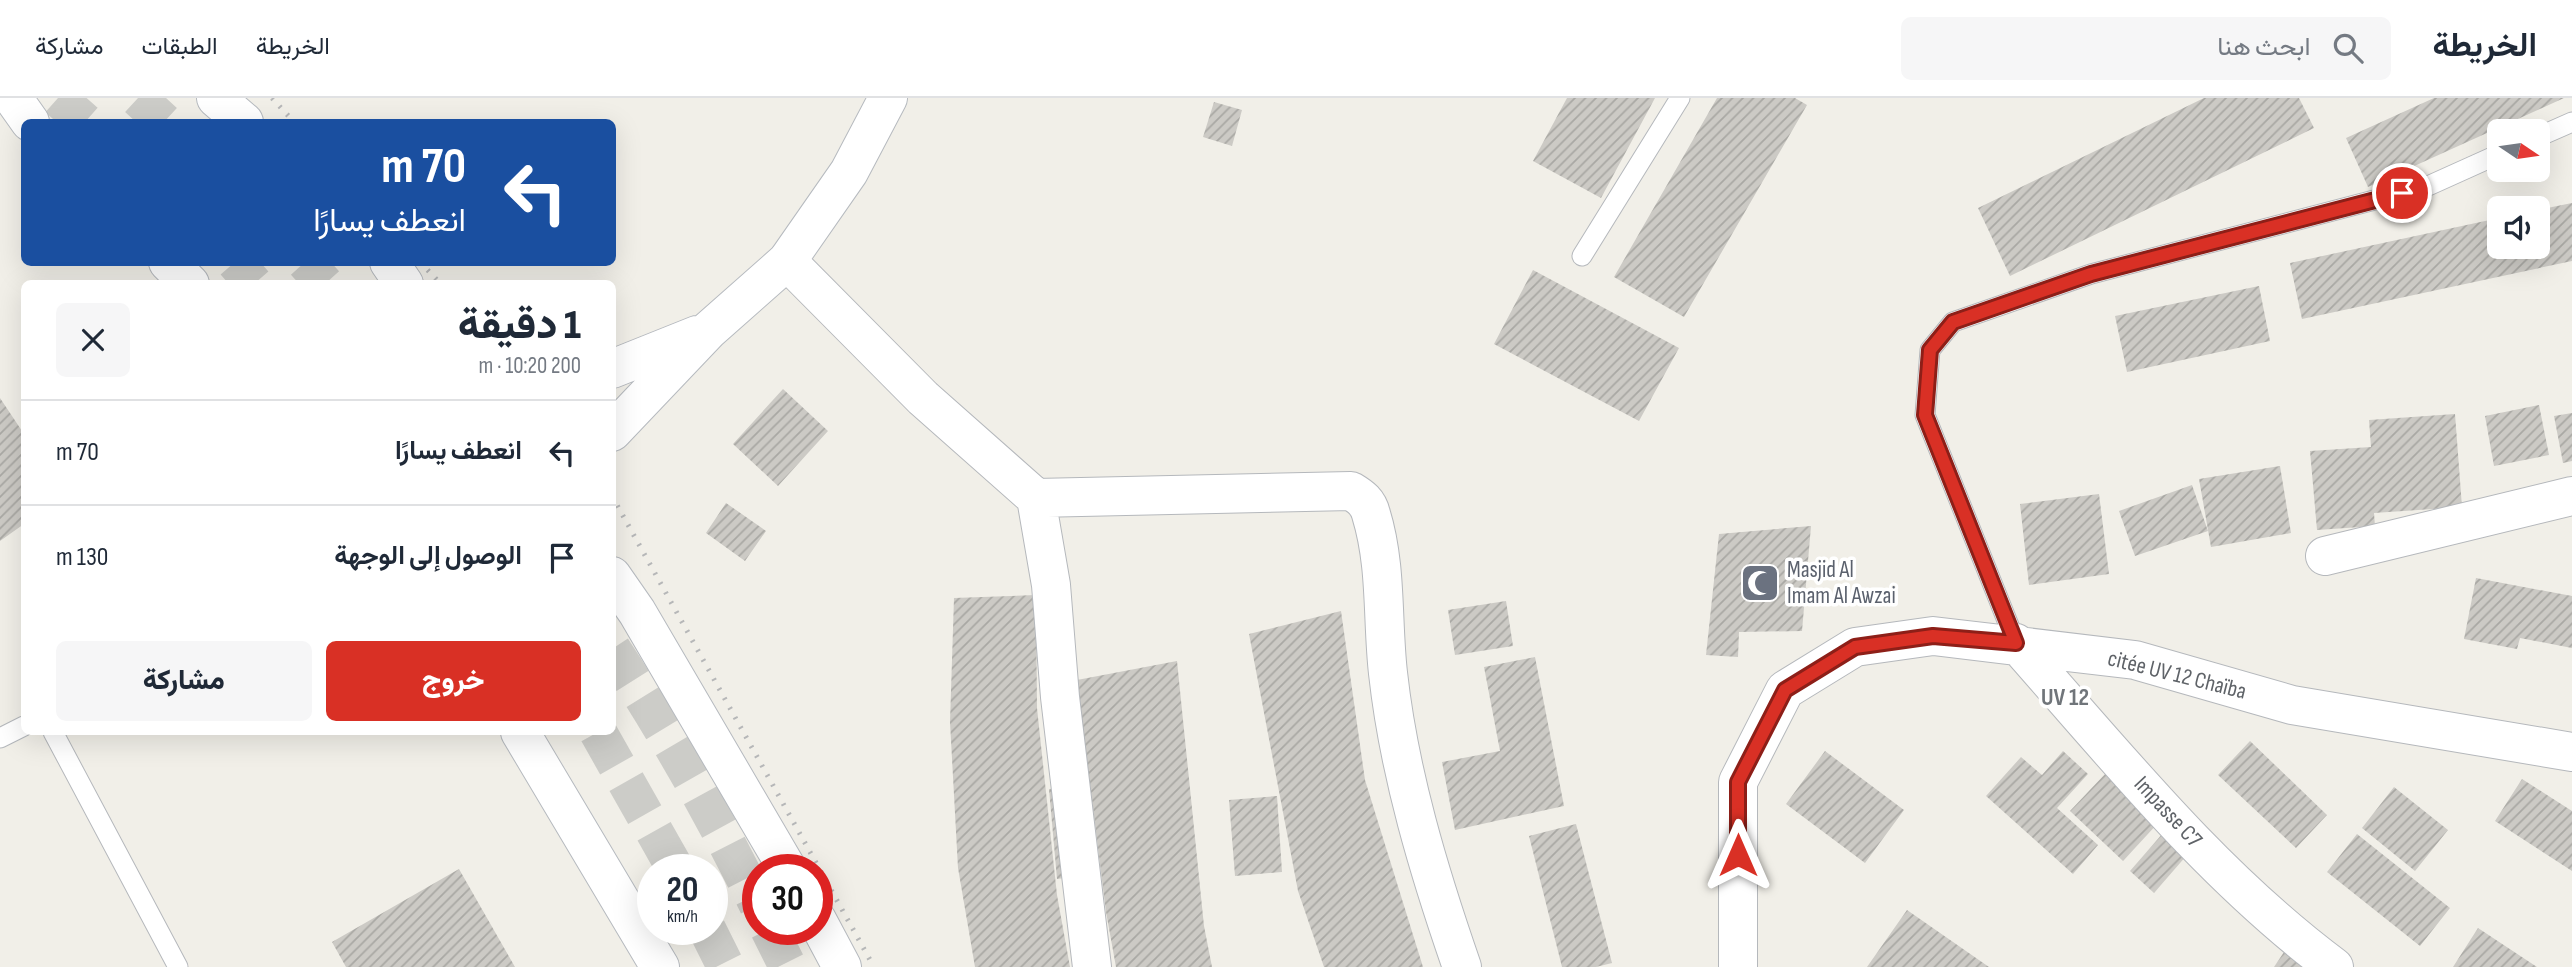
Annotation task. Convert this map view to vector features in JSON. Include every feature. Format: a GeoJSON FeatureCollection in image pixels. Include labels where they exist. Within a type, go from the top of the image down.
{"type":"FeatureCollection","features":[{"type":"Feature","properties":{"kind":"street"},"geometry":{"type":"LineString","coordinates":[[13,98],[28,119]]}},
{"type":"Feature","properties":{"kind":"street"},"geometry":{"type":"LineString","coordinates":[[216,98],[240,119]]}},
{"type":"Feature","properties":{"kind":"street"},"geometry":{"type":"LineString","coordinates":[[616,428],[709,330],[787,261],[849,172],[888,98]]}},
{"type":"Feature","properties":{"kind":"street"},"geometry":{"type":"LineString","coordinates":[[787,261],[923,398],[1037,498],[1051,585],[1060,697],[1091,967]]}},
{"type":"Feature","properties":{"kind":"street"},"geometry":{"type":"LineString","coordinates":[[172,266],[186,280]]}},
{"type":"Feature","properties":{"kind":"street"},"geometry":{"type":"LineString","coordinates":[[616,367],[709,330]]}},
{"type":"Feature","properties":{"kind":"street"},"geometry":{"type":"LineString","coordinates":[[1037,498],[1351,491],[1363,498],[1371,512],[1383,583],[1388,673],[1407,777],[1429,874],[1462,967]]}},
{"type":"Feature","properties":{"kind":"street"},"geometry":{"type":"LineString","coordinates":[[2325,556],[2572,496]]}},
{"type":"Feature","properties":{"kind":"street"},"geometry":{"type":"LineString","coordinates":[[616,582],[637,612],[779,854]]}},
{"type":"Feature","properties":{"kind":"street","name":"citée UV 12 Chaïba"},"geometry":{"type":"LineString","coordinates":[[1738,967],[1738,782],[1785,690],[1855,647],[1933,636],[2016,643],[2135,660],[2292,705],[2572,752]]}},
{"type":"Feature","properties":{"kind":"street","name":"Impasse C7"},"geometry":{"type":"LineString","coordinates":[[2016,643],[2180,828],[2304,945],[2334,967]]}},
{"type":"Feature","properties":{"kind":"street"},"geometry":{"type":"LineString","coordinates":[[522,735],[660,967]]}},
{"type":"Feature","properties":{"kind":"street"},"geometry":{"type":"LineString","coordinates":[[830,945],[842,967]]}},
{"type":"Feature","properties":{"kind":"lane"},"geometry":{"type":"LineString","coordinates":[[1582,256],[1680,98]]}},
{"type":"Feature","properties":{"kind":"lane"},"geometry":{"type":"LineString","coordinates":[[2550,132],[2572,122]]}},
{"type":"Feature","properties":{"kind":"lane"},"geometry":{"type":"LineString","coordinates":[[2016,643],[1925,415],[1930,350],[1953,322],[2091,274],[2428,186],[2487,159]]}},
{"type":"Feature","properties":{"kind":"lane"},"geometry":{"type":"LineString","coordinates":[[0,738],[21,728]]}},
{"type":"Feature","properties":{"kind":"lane"},"geometry":{"type":"LineString","coordinates":[[55,735],[178,967]]}},
{"type":"Feature","properties":{"kind":"building"},"geometry":{"type":"Polygon","coordinates":[[[1567,98],[1655,98],[1601,198],[1533,161],[1567,98]]]}},
{"type":"Feature","properties":{"kind":"building"},"geometry":{"type":"Polygon","coordinates":[[[1717,98],[1795,98],[1807,105],[1684,317],[1614,277],[1717,98]]]}},
{"type":"Feature","properties":{"kind":"building"},"geometry":{"type":"Polygon","coordinates":[[[2204,98],[2299,98],[2314,128],[2010,276],[1978,208],[2204,98]]]}},
{"type":"Feature","properties":{"kind":"building"},"geometry":{"type":"Polygon","coordinates":[[[2434,98],[2564,98],[2518,119],[2487,119],[2487,133],[2368,187],[2346,138],[2434,98]]]}},
{"type":"Feature","properties":{"kind":"building"},"geometry":{"type":"Polygon","coordinates":[[[1214,102],[1242,110],[1232,146],[1203,137],[1214,102]]]}},
{"type":"Feature","properties":{"kind":"building"},"geometry":{"type":"Polygon","coordinates":[[[2572,203],[2572,261],[2302,319],[2290,263],[2487,221],[2487,259],[2550,259],[2550,208],[2572,203]]]}},
{"type":"Feature","properties":{"kind":"building"},"geometry":{"type":"Polygon","coordinates":[[[1533,270],[1679,348],[1639,421],[1494,344],[1533,270]]]}},
{"type":"Feature","properties":{"kind":"building"},"geometry":{"type":"Polygon","coordinates":[[[2259,286],[2270,341],[2127,372],[2115,316],[2259,286]]]}},
{"type":"Feature","properties":{"kind":"building"},"geometry":{"type":"Polygon","coordinates":[[[783,389],[828,431],[778,486],[733,444],[783,389]]]}},
{"type":"Feature","properties":{"kind":"building"},"geometry":{"type":"Polygon","coordinates":[[[0,398],[21,430],[21,526],[0,541],[0,398]]]}},
{"type":"Feature","properties":{"kind":"building"},"geometry":{"type":"Polygon","coordinates":[[[2539,405],[2549,455],[2494,466],[2485,416],[2539,405]]]}},
{"type":"Feature","properties":{"kind":"building"},"geometry":{"type":"Polygon","coordinates":[[[2572,413],[2572,461],[2563,463],[2554,416],[2572,413]]]}},
{"type":"Feature","properties":{"kind":"building"},"geometry":{"type":"Polygon","coordinates":[[[2455,414],[2462,507],[2374,513],[2375,526],[2317,530],[2310,451],[2371,447],[2369,420],[2455,414]]]}},
{"type":"Feature","properties":{"kind":"building"},"geometry":{"type":"Polygon","coordinates":[[[2280,466],[2291,533],[2211,547],[2199,479],[2280,466]]]}},
{"type":"Feature","properties":{"kind":"building"},"geometry":{"type":"Polygon","coordinates":[[[2192,485],[2208,531],[2135,556],[2119,511],[2192,485]]]}},
{"type":"Feature","properties":{"kind":"building"},"geometry":{"type":"Polygon","coordinates":[[[2099,494],[2109,574],[2029,585],[2020,504],[2099,494]]]}},
{"type":"Feature","properties":{"kind":"building"},"geometry":{"type":"Polygon","coordinates":[[[726,503],[766,531],[745,561],[706,533],[726,503]]]}},
{"type":"Feature","properties":{"kind":"building","name":"Masjid Al Imam Al Awzai"},"geometry":{"type":"Polygon","coordinates":[[[1811,526],[1802,631],[1739,632],[1738,657],[1706,655],[1719,534],[1811,526]]]}},
{"type":"Feature","properties":{"kind":"building"},"geometry":{"type":"Polygon","coordinates":[[[2476,578],[2572,596],[2572,648],[2520,638],[2517,649],[2464,639],[2476,578]]]}},
{"type":"Feature","properties":{"kind":"building"},"geometry":{"type":"Polygon","coordinates":[[[1036,595],[1037,708],[1057,895],[1070,967],[975,967],[958,868],[950,722],[954,598],[1036,595]]]}},
{"type":"Feature","properties":{"kind":"building"},"geometry":{"type":"Polygon","coordinates":[[[1506,601],[1513,646],[1455,655],[1448,610],[1506,601]]]}},
{"type":"Feature","properties":{"kind":"building"},"geometry":{"type":"Polygon","coordinates":[[[1341,611],[1365,780],[1423,967],[1324,967],[1298,891],[1249,634],[1341,611]]]}},
{"type":"Feature","properties":{"kind":"building"},"geometry":{"type":"Polygon","coordinates":[[[1535,657],[1564,806],[1455,830],[1442,762],[1500,751],[1484,667],[1535,657]]]}},
{"type":"Feature","properties":{"kind":"building"},"geometry":{"type":"Polygon","coordinates":[[[1177,661],[1204,926],[1212,967],[1116,967],[1106,912],[1077,680],[1177,661]]]}},
{"type":"Feature","properties":{"kind":"building"},"geometry":{"type":"Polygon","coordinates":[[[2250,741],[2327,815],[2296,848],[2218,775],[2250,741]]]}},
{"type":"Feature","properties":{"kind":"building"},"geometry":{"type":"Polygon","coordinates":[[[1825,751],[1904,810],[1865,863],[1786,804],[1825,751]]]}},
{"type":"Feature","properties":{"kind":"building"},"geometry":{"type":"Polygon","coordinates":[[[2063,751],[2088,774],[2057,808],[2098,845],[2073,874],[1986,796],[2021,757],[2042,775],[2063,751]]]}},
{"type":"Feature","properties":{"kind":"building"},"geometry":{"type":"Polygon","coordinates":[[[2106,773],[2159,822],[2123,861],[2070,811],[2106,773]]]}},
{"type":"Feature","properties":{"kind":"building"},"geometry":{"type":"Polygon","coordinates":[[[2522,779],[2572,811],[2572,871],[2495,821],[2522,779]]]}},
{"type":"Feature","properties":{"kind":"building"},"geometry":{"type":"Polygon","coordinates":[[[1072,787],[1080,876],[1057,879],[1049,789],[1072,787]]]}},
{"type":"Feature","properties":{"kind":"building"},"geometry":{"type":"Polygon","coordinates":[[[2394,787],[2448,830],[2415,871],[2362,828],[2394,787]]]}},
{"type":"Feature","properties":{"kind":"building"},"geometry":{"type":"Polygon","coordinates":[[[1277,796],[1282,872],[1235,876],[1229,800],[1277,796]]]}},
{"type":"Feature","properties":{"kind":"building"},"geometry":{"type":"Polygon","coordinates":[[[1576,824],[1612,963],[1596,967],[1562,967],[1529,836],[1576,824]]]}},
{"type":"Feature","properties":{"kind":"building"},"geometry":{"type":"Polygon","coordinates":[[[2163,833],[2187,855],[2154,893],[2130,871],[2163,833]]]}},
{"type":"Feature","properties":{"kind":"building"},"geometry":{"type":"Polygon","coordinates":[[[2357,834],[2450,908],[2420,946],[2327,872],[2357,834]]]}},
{"type":"Feature","properties":{"kind":"building"},"geometry":{"type":"Polygon","coordinates":[[[459,869],[515,967],[346,967],[332,942],[459,869]]]}},
{"type":"Feature","properties":{"kind":"building"},"geometry":{"type":"Polygon","coordinates":[[[1907,910],[1989,967],[1867,967],[1907,910]]]}},
{"type":"Feature","properties":{"kind":"building"},"geometry":{"type":"Polygon","coordinates":[[[2478,928],[2537,967],[2453,967],[2478,928]]]}},
{"type":"Feature","properties":{"kind":"building"},"geometry":{"type":"Polygon","coordinates":[[[2286,949],[2314,967],[2274,967],[2286,949]]]}},
{"type":"Feature","properties":{"kind":"tunnel"},"geometry":{"type":"LineString","coordinates":[[58,98],[82,119]]}},
{"type":"Feature","properties":{"kind":"tunnel"},"geometry":{"type":"LineString","coordinates":[[138,98],[161,119]]}},
{"type":"Feature","properties":{"kind":"tunnel"},"geometry":{"type":"LineString","coordinates":[[238,266],[251,280]]}},
{"type":"Feature","properties":{"kind":"tunnel"},"geometry":{"type":"LineString","coordinates":[[309,266],[321,280]]}},
{"type":"Feature","properties":{"kind":"tunnel"},"geometry":{"type":"LineString","coordinates":[[616,655],[652,711],[742,873]]}},
{"type":"Feature","properties":{"kind":"tunnel"},"geometry":{"type":"LineString","coordinates":[[600,735],[667,854]]}},
{"type":"Feature","properties":{"kind":"tunnel"},"geometry":{"type":"LineString","coordinates":[[715,945],[726,967]]}},
{"type":"Feature","properties":{"kind":"tunnel"},"geometry":{"type":"LineString","coordinates":[[777,945],[788,967]]}},
{"type":"Feature","properties":{"kind":"railway"},"geometry":{"type":"LineString","coordinates":[[272,98],[291,119]]}},
{"type":"Feature","properties":{"kind":"railway"},"geometry":{"type":"LineString","coordinates":[[424,266],[437,280]]}},
{"type":"Feature","properties":{"kind":"railway"},"geometry":{"type":"LineString","coordinates":[[616,503],[874,967]]}},
{"type":"Feature","properties":{"kind":"place","name":"Masjid Al Imam Al Awzai"},"geometry":{"type":"Point","coordinates":[1760,583]}},
{"type":"Feature","properties":{"kind":"district","name":"UV 12"},"geometry":{"type":"Point","coordinates":[2065,697]}},
{"type":"Feature","properties":{"kind":"route"},"geometry":{"type":"LineString","coordinates":[[1738,855],[1738,782],[1785,690],[1855,647],[1933,636],[2016,643],[1925,415],[1930,350],[1953,322],[2091,274],[2402,193]]}}]}
